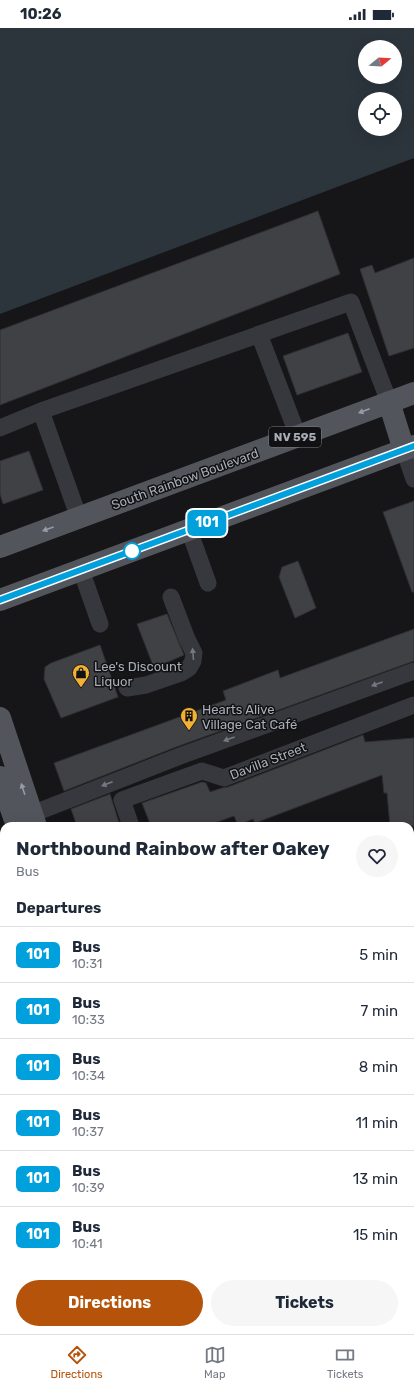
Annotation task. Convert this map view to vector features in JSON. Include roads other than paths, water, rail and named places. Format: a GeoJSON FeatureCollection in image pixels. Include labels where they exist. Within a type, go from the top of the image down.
{"type":"FeatureCollection","features":[{"type":"Feature","properties":{"kind":"main road","name":"South Rainbow Boulevard"},"geometry":{"type":"LineString","coordinates":[[0,547],[414,393]]}},
{"type":"Feature","properties":{"kind":"main road"},"geometry":{"type":"LineString","coordinates":[[0,600],[409,448],[389,402]]}},
{"type":"Feature","properties":{"kind":"main road"},"geometry":{"type":"LineString","coordinates":[[0,718],[28,822]]}},
{"type":"Feature","properties":{"kind":"main road"},"geometry":{"type":"LineString","coordinates":[[0,777],[28,822]]}},
{"type":"Feature","properties":{"kind":"street"},"geometry":{"type":"LineString","coordinates":[[0,428],[41,411],[352,302],[389,402]]}},
{"type":"Feature","properties":{"kind":"street"},"geometry":{"type":"LineString","coordinates":[[259,334],[298,436]]}},
{"type":"Feature","properties":{"kind":"street"},"geometry":{"type":"LineString","coordinates":[[41,411],[79,518]]}},
{"type":"Feature","properties":{"kind":"street"},"geometry":{"type":"LineString","coordinates":[[409,448],[414,480]]}},
{"type":"Feature","properties":{"kind":"street"},"geometry":{"type":"LineString","coordinates":[[189,530],[208,583]]}},
{"type":"Feature","properties":{"kind":"street"},"geometry":{"type":"LineString","coordinates":[[81,570],[100,624]]}},
{"type":"Feature","properties":{"kind":"street"},"geometry":{"type":"LineString","coordinates":[[127,688],[146,685],[181,673],[189,668],[193,661],[194,653],[171,597]]}},
{"type":"Feature","properties":{"kind":"street"},"geometry":{"type":"LineString","coordinates":[[28,822],[180,756],[414,671]]}},
{"type":"Feature","properties":{"kind":"street","name":"Davilla Street"},"geometry":{"type":"LineString","coordinates":[[130,822],[122,800],[202,771],[224,778],[414,706]]}},
{"type":"Feature","properties":{"kind":"place","name":"Lee's Discount Liquor"},"geometry":{"type":"Point","coordinates":[81,688]}},
{"type":"Feature","properties":{"kind":"place","name":"Hearts Alive Village Cat Café"},"geometry":{"type":"Point","coordinates":[189,731]}}]}
